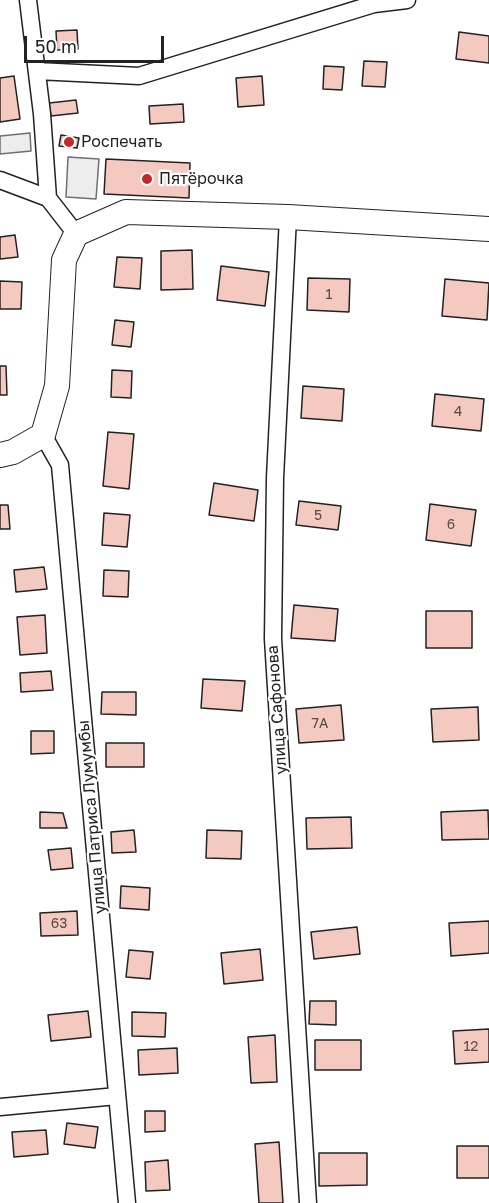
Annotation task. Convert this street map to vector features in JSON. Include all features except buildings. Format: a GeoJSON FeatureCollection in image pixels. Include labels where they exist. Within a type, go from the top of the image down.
{"type":"FeatureCollection","features":[{"type":"Feature","properties":{"kind":"street"},"geometry":{"type":"LineString","coordinates":[[28,0],[37,71],[48,198]]}},
{"type":"Feature","properties":{"kind":"street"},"geometry":{"type":"LineString","coordinates":[[37,71],[139,76],[374,4],[407,0]]}},
{"type":"Feature","properties":{"kind":"street"},"geometry":{"type":"LineString","coordinates":[[0,180],[48,198],[76,234]]}},
{"type":"Feature","properties":{"kind":"street"},"geometry":{"type":"LineString","coordinates":[[0,455],[13,452],[43,435],[57,386],[64,260],[76,234],[126,212],[288,218],[489,230]]}},
{"type":"Feature","properties":{"kind":"street","name":"улица Сафонова"},"geometry":{"type":"LineString","coordinates":[[288,218],[275,478],[273,639],[308,1203]]}},
{"type":"Feature","properties":{"kind":"street","name":"улица Патриса Лумумбы"},"geometry":{"type":"LineString","coordinates":[[43,435],[60,465],[127,1203]]}},
{"type":"Feature","properties":{"kind":"street"},"geometry":{"type":"LineString","coordinates":[[0,1107],[117,1096]]}},
{"type":"Feature","properties":{"kind":"shaded area"},"geometry":{"type":"Polygon","coordinates":[[[30,133],[31,151],[0,154],[0,136],[30,133]]]}},
{"type":"Feature","properties":{"kind":"shaded area"},"geometry":{"type":"Polygon","coordinates":[[[68,157],[99,159],[96,199],[66,197],[68,157]]]}},
{"type":"Feature","properties":{"kind":"place","name":"Роспечать"},"geometry":{"type":"Point","coordinates":[69,142]}},
{"type":"Feature","properties":{"kind":"place","name":"Пятёрочка"},"geometry":{"type":"Point","coordinates":[147,179]}}]}
